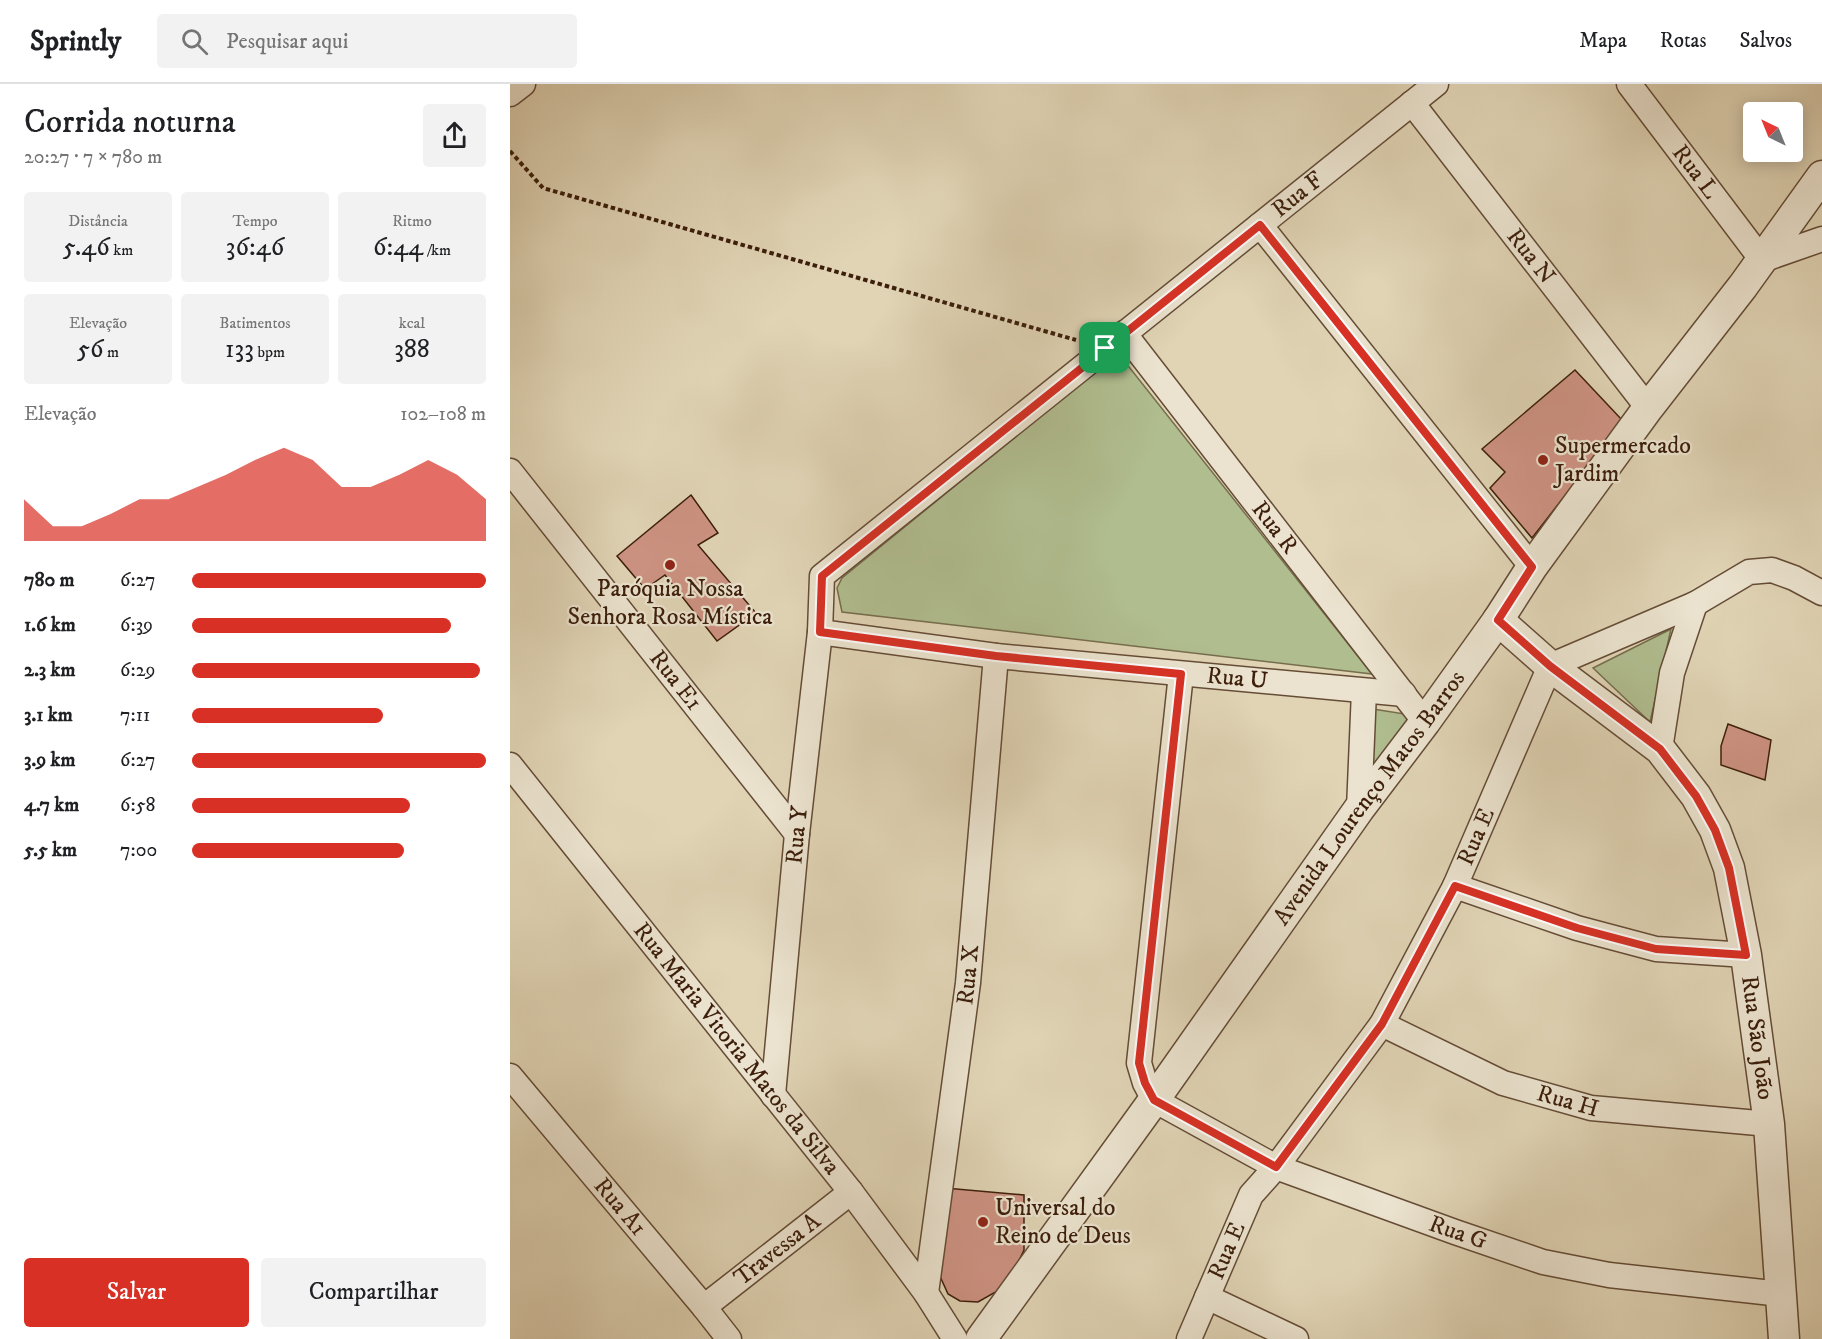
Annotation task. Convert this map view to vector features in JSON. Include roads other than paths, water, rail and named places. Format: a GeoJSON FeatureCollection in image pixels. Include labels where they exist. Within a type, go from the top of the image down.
{"type":"FeatureCollection","features":[{"type":"Feature","properties":{"kind":"street"},"geometry":{"type":"LineString","coordinates":[[510,94],[523,84]]}},
{"type":"Feature","properties":{"kind":"street","name":"Rua F"},"geometry":{"type":"LineString","coordinates":[[822,576],[1436,84]]}},
{"type":"Feature","properties":{"kind":"street","name":"Rua L"},"geometry":{"type":"LineString","coordinates":[[1629,84],[1762,260]]}},
{"type":"Feature","properties":{"kind":"street","name":"Rua N"},"geometry":{"type":"LineString","coordinates":[[1412,103],[1648,408]]}},
{"type":"Feature","properties":{"kind":"street","name":"Avenida Lourenço Matos Barros"},"geometry":{"type":"LineString","coordinates":[[981,1339],[1154,1100],[1359,809],[1498,620],[1532,567],[1648,408],[1762,260],[1822,176]]}},
{"type":"Feature","properties":{"kind":"street"},"geometry":{"type":"LineString","coordinates":[[1260,225],[1532,567]]}},
{"type":"Feature","properties":{"kind":"street"},"geometry":{"type":"LineString","coordinates":[[1762,260],[1822,239]]}},
{"type":"Feature","properties":{"kind":"street","name":"Rua R"},"geometry":{"type":"LineString","coordinates":[[1124,333],[1425,722]]}},
{"type":"Feature","properties":{"kind":"street","name":"Rua E1"},"geometry":{"type":"LineString","coordinates":[[510,471],[797,834]]}},
{"type":"Feature","properties":{"kind":"street"},"geometry":{"type":"LineString","coordinates":[[1550,666],[1695,604],[1749,572],[1772,570],[1794,578],[1822,593]]}},
{"type":"Feature","properties":{"kind":"street","name":"Rua Y"},"geometry":{"type":"LineString","coordinates":[[773,1095],[797,834],[820,632],[822,576]]}},
{"type":"Feature","properties":{"kind":"street"},"geometry":{"type":"LineString","coordinates":[[1660,749],[1672,673],[1695,604]]}},
{"type":"Feature","properties":{"kind":"street","name":"Rua São João"},"geometry":{"type":"LineString","coordinates":[[1498,620],[1550,666],[1660,749],[1696,796],[1715,830],[1729,868],[1746,955],[1768,1124],[1784,1339]]}},
{"type":"Feature","properties":{"kind":"street","name":"Rua U"},"geometry":{"type":"LineString","coordinates":[[820,632],[996,656],[1404,694]]}},
{"type":"Feature","properties":{"kind":"street","name":"Rua X"},"geometry":{"type":"LineString","coordinates":[[926,1293],[968,983],[996,656]]}},
{"type":"Feature","properties":{"kind":"street","name":"Rua E"},"geometry":{"type":"LineString","coordinates":[[1189,1339],[1251,1195],[1276,1167],[1382,1024],[1455,886],[1550,666]]}},
{"type":"Feature","properties":{"kind":"street"},"geometry":{"type":"LineString","coordinates":[[1154,1100],[1145,1083],[1139,1063],[1181,674]]}},
{"type":"Feature","properties":{"kind":"street"},"geometry":{"type":"LineString","coordinates":[[1359,809],[1364,691]]}},
{"type":"Feature","properties":{"kind":"street","name":"Rua Maria Vitoria Matos da Silva"},"geometry":{"type":"LineString","coordinates":[[510,765],[851,1192],[926,1293],[955,1339]]}},
{"type":"Feature","properties":{"kind":"street"},"geometry":{"type":"LineString","coordinates":[[1455,886],[1577,928],[1656,949],[1746,955]]}},
{"type":"Feature","properties":{"kind":"street","name":"Rua H"},"geometry":{"type":"LineString","coordinates":[[1382,1024],[1503,1083],[1592,1108],[1768,1124]]}},
{"type":"Feature","properties":{"kind":"street","name":"Rua A1"},"geometry":{"type":"LineString","coordinates":[[510,1076],[729,1339]]}},
{"type":"Feature","properties":{"kind":"street","name":"Rua G"},"geometry":{"type":"LineString","coordinates":[[1154,1100],[1276,1167],[1543,1262],[1610,1275],[1781,1294]]}},
{"type":"Feature","properties":{"kind":"street","name":"Travessa A"},"geometry":{"type":"LineString","coordinates":[[704,1307],[851,1192]]}},
{"type":"Feature","properties":{"kind":"street"},"geometry":{"type":"LineString","coordinates":[[1207,1297],[1296,1339]]}},
{"type":"Feature","properties":{"kind":"place","name":"Supermercado Jardim"},"geometry":{"type":"Point","coordinates":[1543,460]}},
{"type":"Feature","properties":{"kind":"place","name":"Paróquia Nossa Senhora Rosa Mística"},"geometry":{"type":"Point","coordinates":[670,565]}},
{"type":"Feature","properties":{"kind":"place","name":"Universal do Reino de Deus"},"geometry":{"type":"Point","coordinates":[983,1222]}}]}
